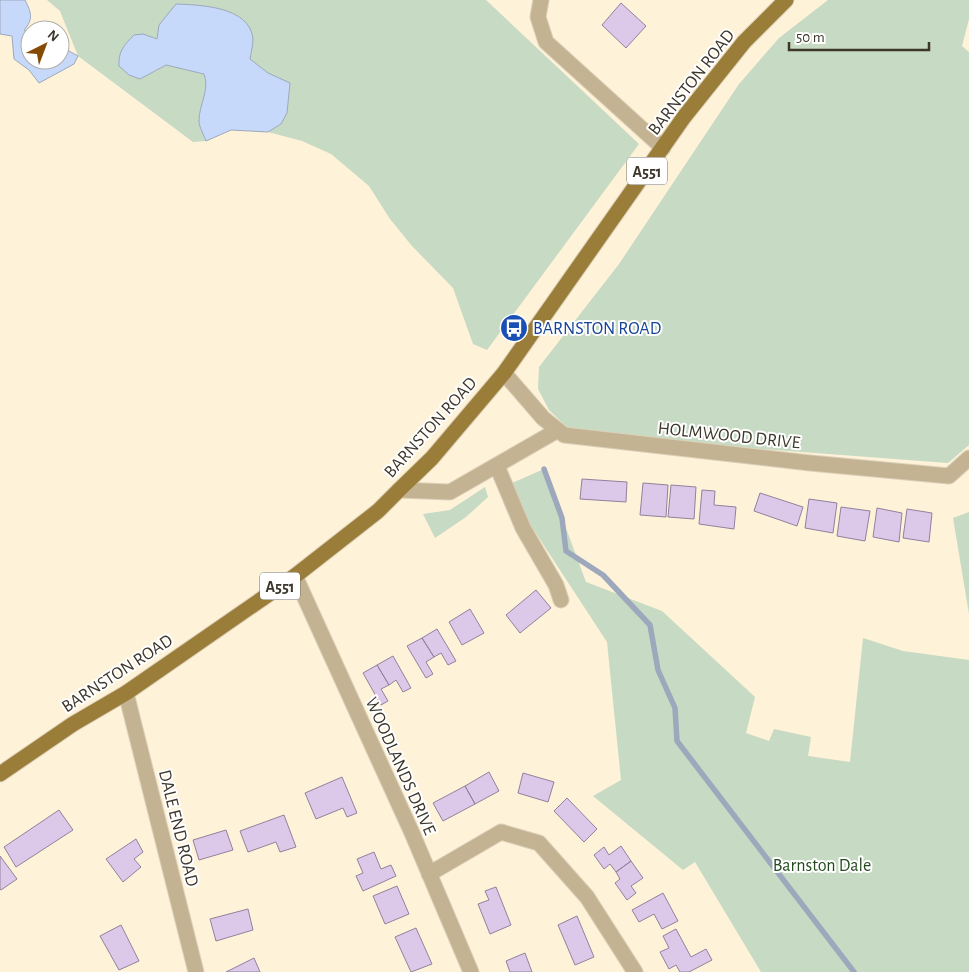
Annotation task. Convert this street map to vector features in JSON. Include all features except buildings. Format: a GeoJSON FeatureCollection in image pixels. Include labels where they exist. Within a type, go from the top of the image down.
{"type":"FeatureCollection","features":[{"type":"Feature","properties":{"kind":"main road","name":"BARNSTON ROAD"},"geometry":{"type":"LineString","coordinates":[[0,774],[73,724],[126,693],[294,576],[378,511],[432,458],[504,373],[663,148],[744,42],[786,0]]}},
{"type":"Feature","properties":{"kind":"street"},"geometry":{"type":"LineString","coordinates":[[541,0],[538,17],[546,42],[663,148]]}},
{"type":"Feature","properties":{"kind":"street","name":"HOLMWOOD DRIVE"},"geometry":{"type":"LineString","coordinates":[[504,373],[543,418],[564,436],[949,476],[969,458]]}},
{"type":"Feature","properties":{"kind":"street"},"geometry":{"type":"LineString","coordinates":[[399,490],[450,492],[558,430]]}},
{"type":"Feature","properties":{"kind":"street"},"geometry":{"type":"LineString","coordinates":[[497,466],[515,512],[556,585],[561,600]]}},
{"type":"Feature","properties":{"kind":"street","name":"WOODLANDS DRIVE"},"geometry":{"type":"LineString","coordinates":[[294,576],[429,874],[471,972]]}},
{"type":"Feature","properties":{"kind":"street","name":"DALE END ROAD"},"geometry":{"type":"LineString","coordinates":[[126,693],[196,972]]}},
{"type":"Feature","properties":{"kind":"street"},"geometry":{"type":"LineString","coordinates":[[429,874],[501,832],[539,842],[587,897],[635,972]]}},
{"type":"Feature","properties":{"kind":"green space"},"geometry":{"type":"Polygon","coordinates":[[[47,0],[486,0],[639,144],[487,350],[473,344],[453,288],[412,246],[390,219],[369,186],[331,154],[302,141],[268,132],[281,124],[290,84],[268,73],[250,59],[253,38],[158,39],[143,34],[140,79],[166,65],[204,74],[206,86],[199,121],[206,141],[193,142],[78,56],[70,36],[70,20],[64,20],[60,11],[47,0]]]}},
{"type":"Feature","properties":{"kind":"green space"},"geometry":{"type":"Polygon","coordinates":[[[828,0],[969,0],[969,19],[962,46],[969,52],[969,445],[948,463],[575,435],[549,410],[538,389],[539,367],[619,264],[739,84],[779,38],[828,0]]]}},
{"type":"Feature","properties":{"kind":"green space","name":"Barnston Dale"},"geometry":{"type":"Polygon","coordinates":[[[544,469],[586,582],[662,611],[755,697],[746,733],[769,741],[774,729],[811,737],[808,756],[850,762],[863,638],[903,651],[969,660],[969,972],[761,972],[695,862],[683,870],[593,796],[621,780],[607,642],[505,486],[544,469]]]}},
{"type":"Feature","properties":{"kind":"green space"},"geometry":{"type":"Polygon","coordinates":[[[485,487],[488,497],[466,517],[435,538],[423,514],[450,510],[485,487]]]}},
{"type":"Feature","properties":{"kind":"green space"},"geometry":{"type":"Polygon","coordinates":[[[969,512],[969,614],[953,518],[969,512]]]}},
{"type":"Feature","properties":{"kind":"water"},"geometry":{"type":"Polygon","coordinates":[[[0,0],[25,0],[29,8],[30,19],[20,20],[20,63],[14,59],[12,36],[0,34],[0,0]]]}},
{"type":"Feature","properties":{"kind":"water"},"geometry":{"type":"Polygon","coordinates":[[[176,4],[197,5],[222,10],[243,20],[250,28],[253,39],[250,59],[268,73],[290,83],[287,113],[281,124],[268,132],[231,130],[206,141],[199,121],[206,86],[204,74],[166,65],[140,79],[129,75],[119,66],[121,53],[130,39],[134,35],[143,34],[157,39],[159,25],[176,4]]]}},
{"type":"Feature","properties":{"kind":"water"},"geometry":{"type":"Polygon","coordinates":[[[70,52],[78,56],[74,64],[70,66],[70,52]]]}},
{"type":"Feature","properties":{"kind":"water"},"geometry":{"type":"Polygon","coordinates":[[[29,70],[63,70],[39,83],[29,70]]]}},
{"type":"Feature","properties":{"kind":"waterway"},"geometry":{"type":"LineString","coordinates":[[544,469],[562,518],[566,551],[603,575],[650,625],[658,670],[675,708],[677,741],[854,972]]}},
{"type":"Feature","properties":{"kind":"place","name":"BARNSTON ROAD"},"geometry":{"type":"Point","coordinates":[514,328]}}]}
